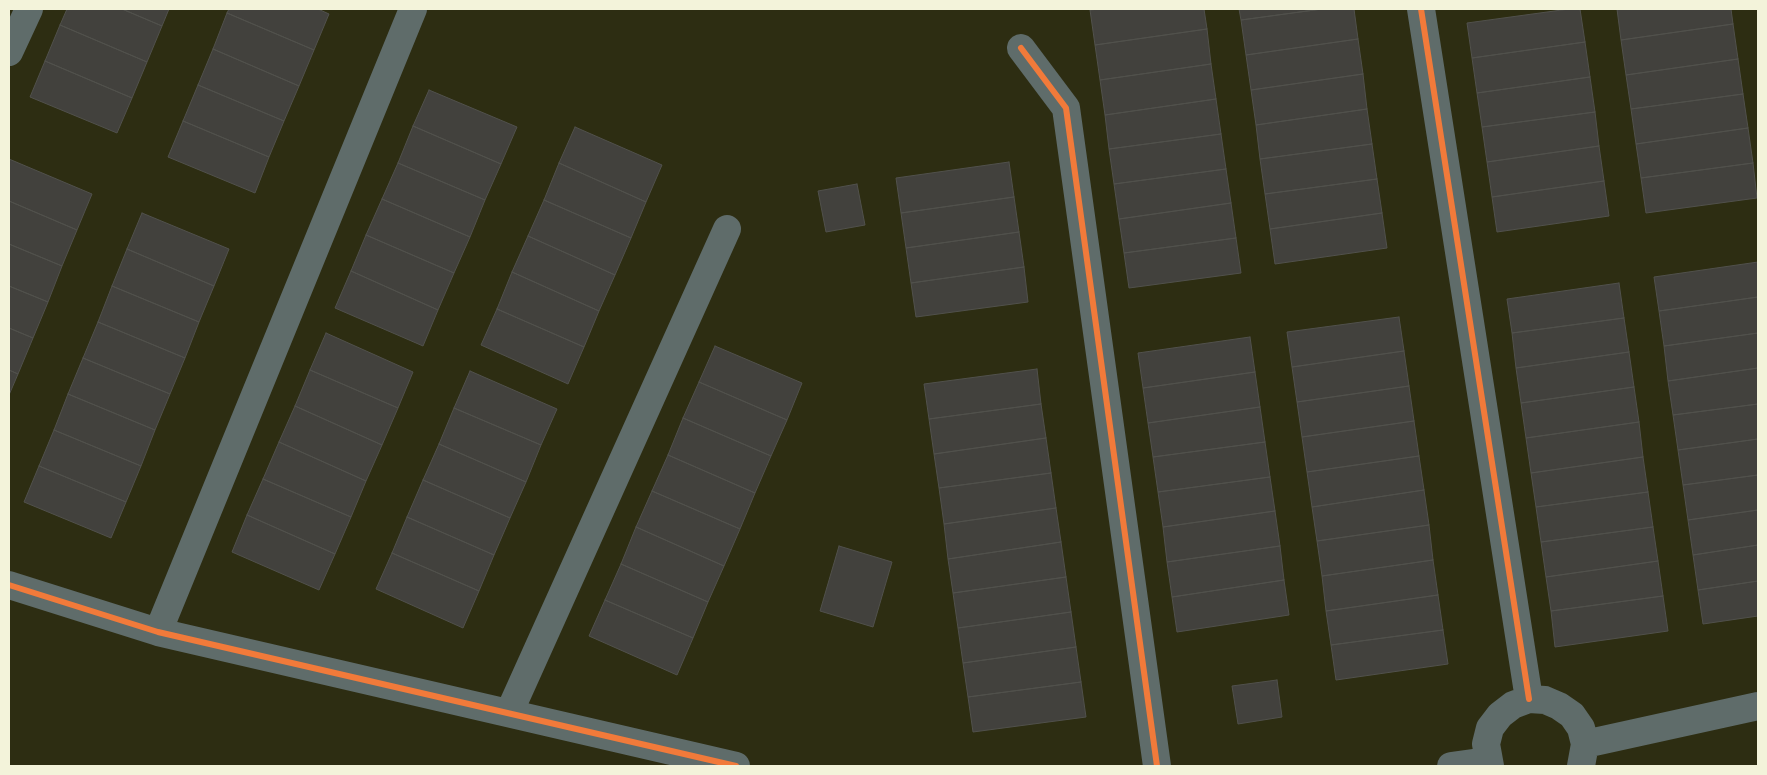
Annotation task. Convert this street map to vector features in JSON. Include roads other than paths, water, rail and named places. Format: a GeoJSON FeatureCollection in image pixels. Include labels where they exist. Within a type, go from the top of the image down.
{"type":"FeatureCollection","features":[{"type":"Feature","properties":{"kind":"street"},"geometry":{"type":"LineString","coordinates":[[9,52],[28,9]]}},
{"type":"Feature","properties":{"kind":"street"},"geometry":{"type":"LineString","coordinates":[[158,632],[413,9]]}},
{"type":"Feature","properties":{"kind":"street"},"geometry":{"type":"LineString","coordinates":[[1421,9],[1529,700]]}},
{"type":"Feature","properties":{"kind":"street"},"geometry":{"type":"LineString","coordinates":[[1021,48],[1066,108],[1157,766]]}},
{"type":"Feature","properties":{"kind":"street"},"geometry":{"type":"LineString","coordinates":[[509,713],[727,229]]}},
{"type":"Feature","properties":{"kind":"street"},"geometry":{"type":"LineString","coordinates":[[9,585],[158,632],[736,766]]}},
{"type":"Feature","properties":{"kind":"street"},"geometry":{"type":"LineString","coordinates":[[1451,766],[1488,763],[1486,744],[1490,728],[1506,710],[1513,705],[1529,700],[1545,700],[1559,706],[1572,715],[1581,728],[1583,755],[1758,706]]}}]}
